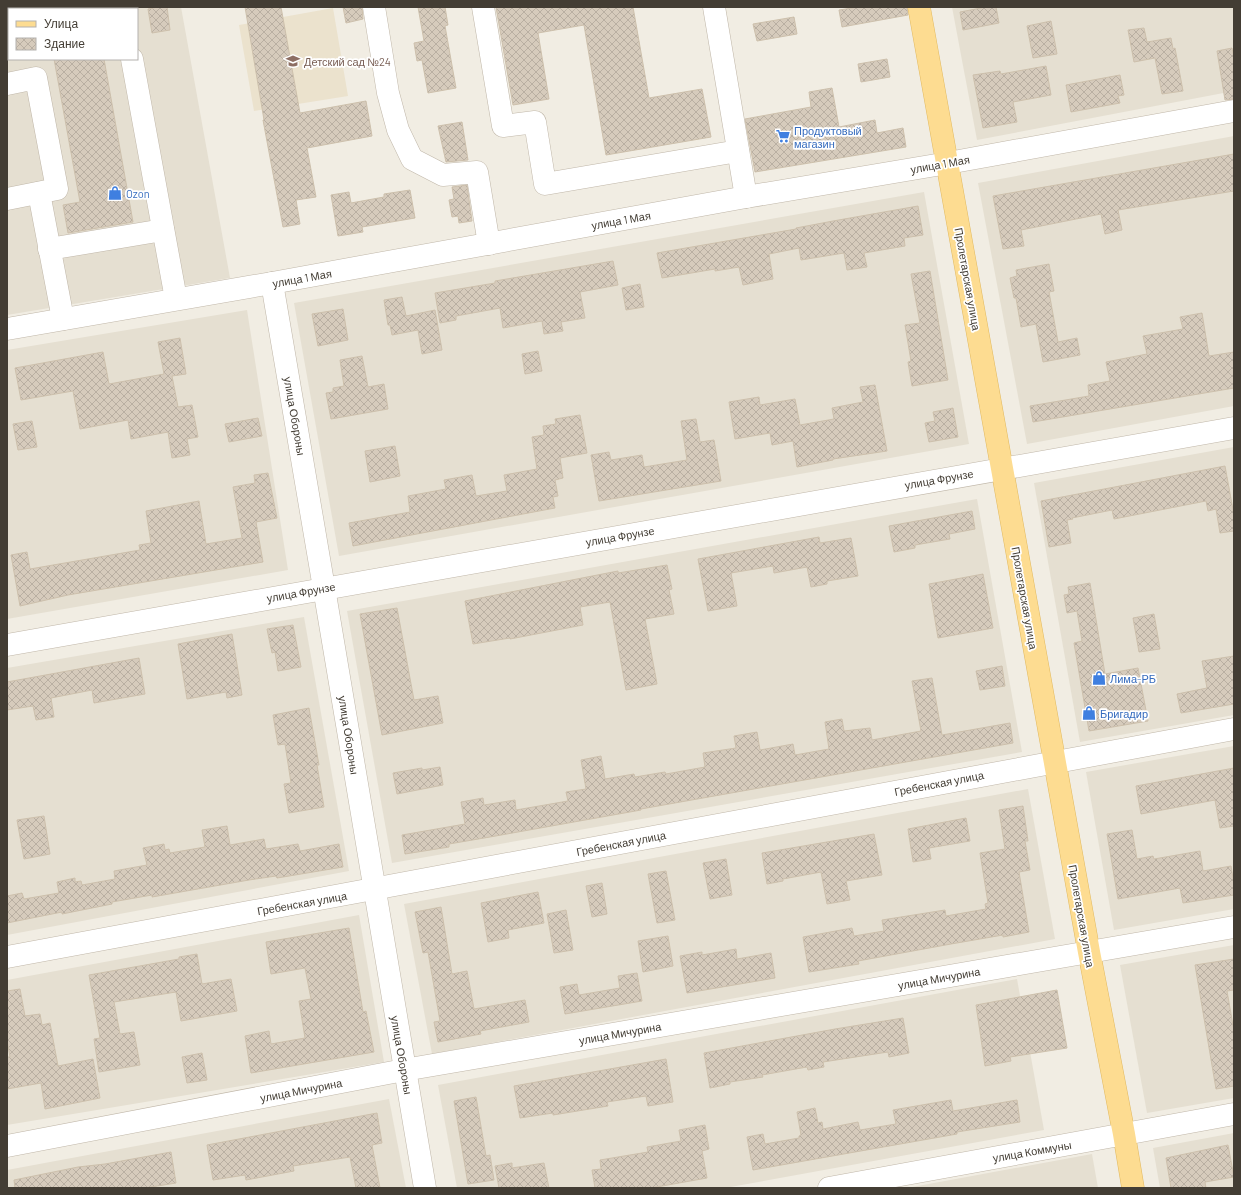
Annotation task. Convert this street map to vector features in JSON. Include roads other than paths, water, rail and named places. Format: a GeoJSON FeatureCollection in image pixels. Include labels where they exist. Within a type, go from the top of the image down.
{"type":"FeatureCollection","features":[{"type":"Feature","properties":{"kind":"main road","name":"Пролетарская улица"},"geometry":{"type":"LineString","coordinates":[[919,7],[1054,761],[1124,1134],[1132,1188]]}},
{"type":"Feature","properties":{"kind":"street"},"geometry":{"type":"LineString","coordinates":[[374,7],[388,93],[398,130],[412,159],[442,175],[477,172],[490,244]]}},
{"type":"Feature","properties":{"kind":"street"},"geometry":{"type":"LineString","coordinates":[[483,7],[503,126],[535,122],[545,184],[738,151]]}},
{"type":"Feature","properties":{"kind":"street"},"geometry":{"type":"LineString","coordinates":[[714,7],[746,197]]}},
{"type":"Feature","properties":{"kind":"street"},"geometry":{"type":"LineString","coordinates":[[132,60],[176,299]]}},
{"type":"Feature","properties":{"kind":"street"},"geometry":{"type":"LineString","coordinates":[[7,84],[36,78],[57,189],[7,199]]}},
{"type":"Feature","properties":{"kind":"street","name":"улица 1 Мая"},"geometry":{"type":"LineString","coordinates":[[7,329],[272,283],[746,197],[948,163],[1234,110]]}},
{"type":"Feature","properties":{"kind":"street"},"geometry":{"type":"LineString","coordinates":[[39,193],[63,319]]}},
{"type":"Feature","properties":{"kind":"street"},"geometry":{"type":"LineString","coordinates":[[49,249],[163,230]]}},
{"type":"Feature","properties":{"kind":"street","name":"улица Обороны"},"geometry":{"type":"LineString","coordinates":[[272,283],[425,1188]]}},
{"type":"Feature","properties":{"kind":"street","name":"улица Фрунзе"},"geometry":{"type":"LineString","coordinates":[[7,645],[1234,428]]}},
{"type":"Feature","properties":{"kind":"street","name":"Гребенская улица"},"geometry":{"type":"LineString","coordinates":[[7,957],[1054,761],[1234,729]]}},
{"type":"Feature","properties":{"kind":"street","name":"улица Мичурина"},"geometry":{"type":"LineString","coordinates":[[7,1146],[404,1070],[1234,927]]}},
{"type":"Feature","properties":{"kind":"street","name":"улица Коммуны"},"geometry":{"type":"LineString","coordinates":[[829,1188],[1234,1114]]}},
{"type":"Feature","properties":{"kind":"place","name":"Детский сад №24"},"geometry":{"type":"Point","coordinates":[293,61]}},
{"type":"Feature","properties":{"kind":"place","name":"Продуктовый магазин"},"geometry":{"type":"Point","coordinates":[783,136]}},
{"type":"Feature","properties":{"kind":"place","name":"Ozon"},"geometry":{"type":"Point","coordinates":[115,193]}},
{"type":"Feature","properties":{"kind":"place","name":"Лима-РБ"},"geometry":{"type":"Point","coordinates":[1099,678]}},
{"type":"Feature","properties":{"kind":"place","name":"Бригадир"},"geometry":{"type":"Point","coordinates":[1089,713]}}]}
